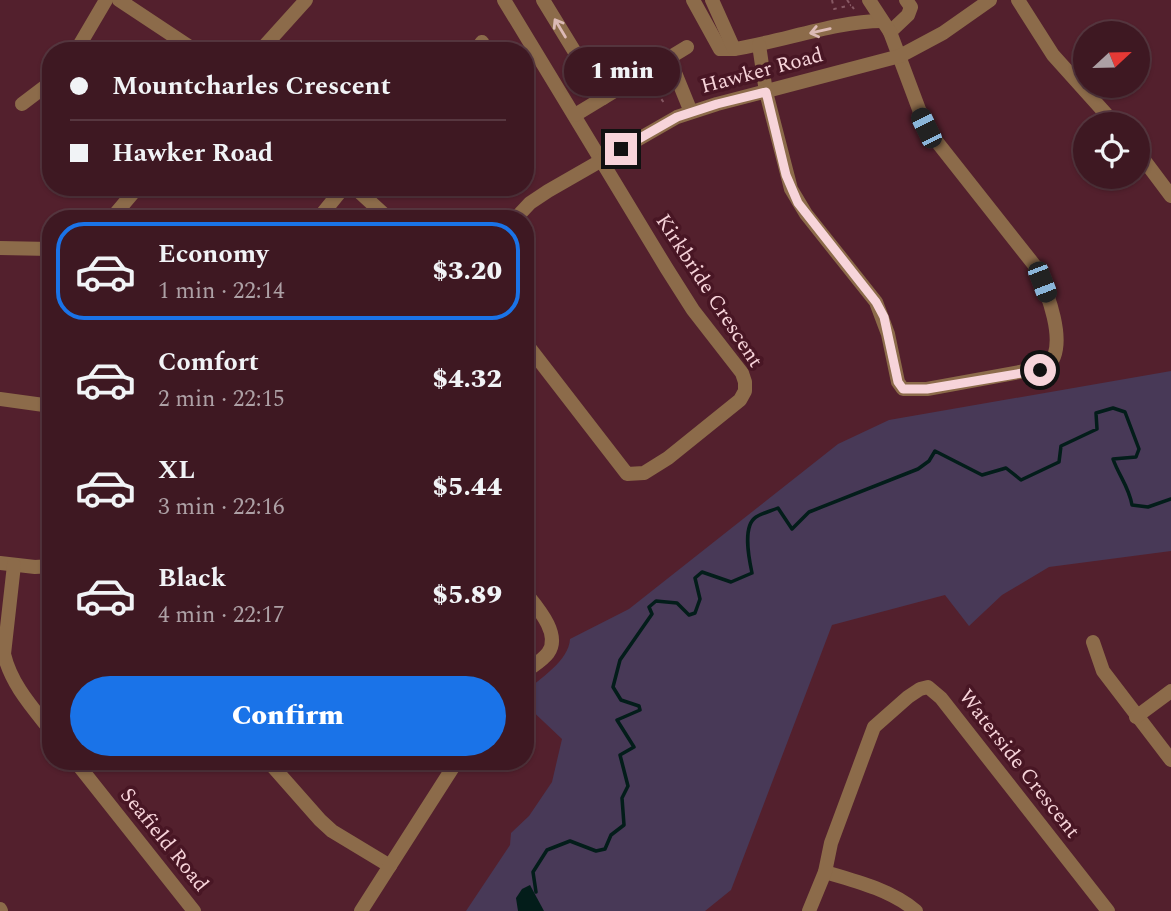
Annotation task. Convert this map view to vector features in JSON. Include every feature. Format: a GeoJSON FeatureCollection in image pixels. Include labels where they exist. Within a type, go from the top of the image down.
{"type":"FeatureCollection","features":[{"type":"Feature","properties":{"kind":"street"},"geometry":{"type":"LineString","coordinates":[[81,42],[106,0]]}},
{"type":"Feature","properties":{"kind":"street"},"geometry":{"type":"LineString","coordinates":[[119,0],[182,42]]}},
{"type":"Feature","properties":{"kind":"street"},"geometry":{"type":"LineString","coordinates":[[268,42],[306,0]]}},
{"type":"Feature","properties":{"kind":"street"},"geometry":{"type":"LineString","coordinates":[[504,0],[530,42]]}},
{"type":"Feature","properties":{"kind":"street"},"geometry":{"type":"LineString","coordinates":[[543,0],[603,98]]}},
{"type":"Feature","properties":{"kind":"street"},"geometry":{"type":"LineString","coordinates":[[693,0],[720,49],[759,45],[863,21],[886,26],[908,15],[911,7],[906,0]]}},
{"type":"Feature","properties":{"kind":"street"},"geometry":{"type":"LineString","coordinates":[[712,0],[734,49]]}},
{"type":"Feature","properties":{"kind":"street"},"geometry":{"type":"LineString","coordinates":[[759,45],[766,92],[791,188],[806,214],[876,302],[884,317],[898,382],[903,389],[927,389],[1047,367],[1054,361],[1058,344],[1049,299],[1035,266],[926,128],[900,56],[886,26],[869,0]]}},
{"type":"Feature","properties":{"kind":"street","name":"Hawker Road"},"geometry":{"type":"LineString","coordinates":[[523,210],[530,203],[677,117],[900,56],[943,33],[990,0]]}},
{"type":"Feature","properties":{"kind":"street"},"geometry":{"type":"LineString","coordinates":[[1018,0],[1053,55],[1104,112]]}},
{"type":"Feature","properties":{"kind":"street"},"geometry":{"type":"LineString","coordinates":[[575,115],[687,47]]}},
{"type":"Feature","properties":{"kind":"street"},"geometry":{"type":"LineString","coordinates":[[534,49],[603,160]]}},
{"type":"Feature","properties":{"kind":"street"},"geometry":{"type":"LineString","coordinates":[[669,58],[691,112]]}},
{"type":"Feature","properties":{"kind":"street"},"geometry":{"type":"LineString","coordinates":[[22,104],[42,89]]}},
{"type":"Feature","properties":{"kind":"street","name":"Kirkbride Crescent"},"geometry":{"type":"LineString","coordinates":[[534,354],[627,474],[644,473],[668,458],[740,400],[745,391],[745,382],[736,363],[693,310],[603,160]]}},
{"type":"Feature","properties":{"kind":"street"},"geometry":{"type":"LineString","coordinates":[[1150,168],[1171,196]]}},
{"type":"Feature","properties":{"kind":"street"},"geometry":{"type":"LineString","coordinates":[[119,210],[130,196]]}},
{"type":"Feature","properties":{"kind":"street"},"geometry":{"type":"LineString","coordinates":[[325,210],[337,196]]}},
{"type":"Feature","properties":{"kind":"street"},"geometry":{"type":"LineString","coordinates":[[364,196],[378,210]]}},
{"type":"Feature","properties":{"kind":"street"},"geometry":{"type":"LineString","coordinates":[[0,248],[42,249]]}},
{"type":"Feature","properties":{"kind":"street"},"geometry":{"type":"LineString","coordinates":[[0,399],[42,405]]}},
{"type":"Feature","properties":{"kind":"street"},"geometry":{"type":"LineString","coordinates":[[42,566],[7,564],[2,654],[19,688],[42,719]]}},
{"type":"Feature","properties":{"kind":"street"},"geometry":{"type":"LineString","coordinates":[[534,605],[550,631],[551,644],[549,652],[534,664]]}},
{"type":"Feature","properties":{"kind":"street"},"geometry":{"type":"LineString","coordinates":[[1093,642],[1103,671],[1171,760]]}},
{"type":"Feature","properties":{"kind":"street","name":"Waterside Crescent"},"geometry":{"type":"LineString","coordinates":[[809,911],[874,727],[908,697],[928,687],[941,698],[1108,911]]}},
{"type":"Feature","properties":{"kind":"street"},"geometry":{"type":"LineString","coordinates":[[1136,717],[1171,691]]}},
{"type":"Feature","properties":{"kind":"street","name":"Seafield Road"},"geometry":{"type":"LineString","coordinates":[[82,770],[194,911]]}},
{"type":"Feature","properties":{"kind":"street"},"geometry":{"type":"LineString","coordinates":[[276,770],[332,831],[390,866]]}},
{"type":"Feature","properties":{"kind":"street"},"geometry":{"type":"LineString","coordinates":[[361,911],[451,770]]}},
{"type":"Feature","properties":{"kind":"street"},"geometry":{"type":"LineString","coordinates":[[825,872],[881,890],[916,911]]}},
{"type":"Feature","properties":{"kind":"path"},"geometry":{"type":"LineString","coordinates":[[832,0],[834,9],[851,5]]}},
{"type":"Feature","properties":{"kind":"path"},"geometry":{"type":"LineString","coordinates":[[644,72],[664,103]]}},
{"type":"Feature","properties":{"kind":"shaded area"},"geometry":{"type":"Polygon","coordinates":[[[1171,371],[1171,551],[1049,567],[1002,595],[969,626],[945,595],[832,625],[731,890],[705,911],[466,911],[510,845],[511,833],[529,816],[552,782],[562,739],[534,713],[534,685],[565,655],[570,639],[629,609],[838,444],[889,420],[1171,371]]]}},
{"type":"Feature","properties":{"kind":"water"},"geometry":{"type":"Polygon","coordinates":[[[530,885],[544,911],[518,911],[516,898],[522,889],[530,885]]]}},
{"type":"Feature","properties":{"kind":"waterway"},"geometry":{"type":"LineString","coordinates":[[536,892],[533,872],[547,850],[570,841],[596,851],[605,849],[611,835],[624,825],[622,798],[628,786],[620,755],[634,747],[617,720],[640,710],[639,706],[621,700],[613,687],[620,660],[652,614],[649,607],[656,601],[677,603],[689,615],[695,613],[700,599],[695,578],[702,572],[731,582],[752,573],[748,535],[756,517],[778,508],[792,529],[809,512],[918,469],[929,461],[935,451],[982,475],[1006,468],[1021,480],[1059,462],[1061,446],[1097,429],[1096,413],[1113,408],[1125,412],[1139,449],[1136,457],[1113,459],[1132,505],[1148,507],[1171,499]]}},
{"type":"Feature","properties":{"kind":"route"},"geometry":{"type":"LineString","coordinates":[[621,149],[677,117],[766,92],[791,188],[806,214],[876,302],[884,317],[898,382],[903,389],[927,389],[1040,370]]}}]}
